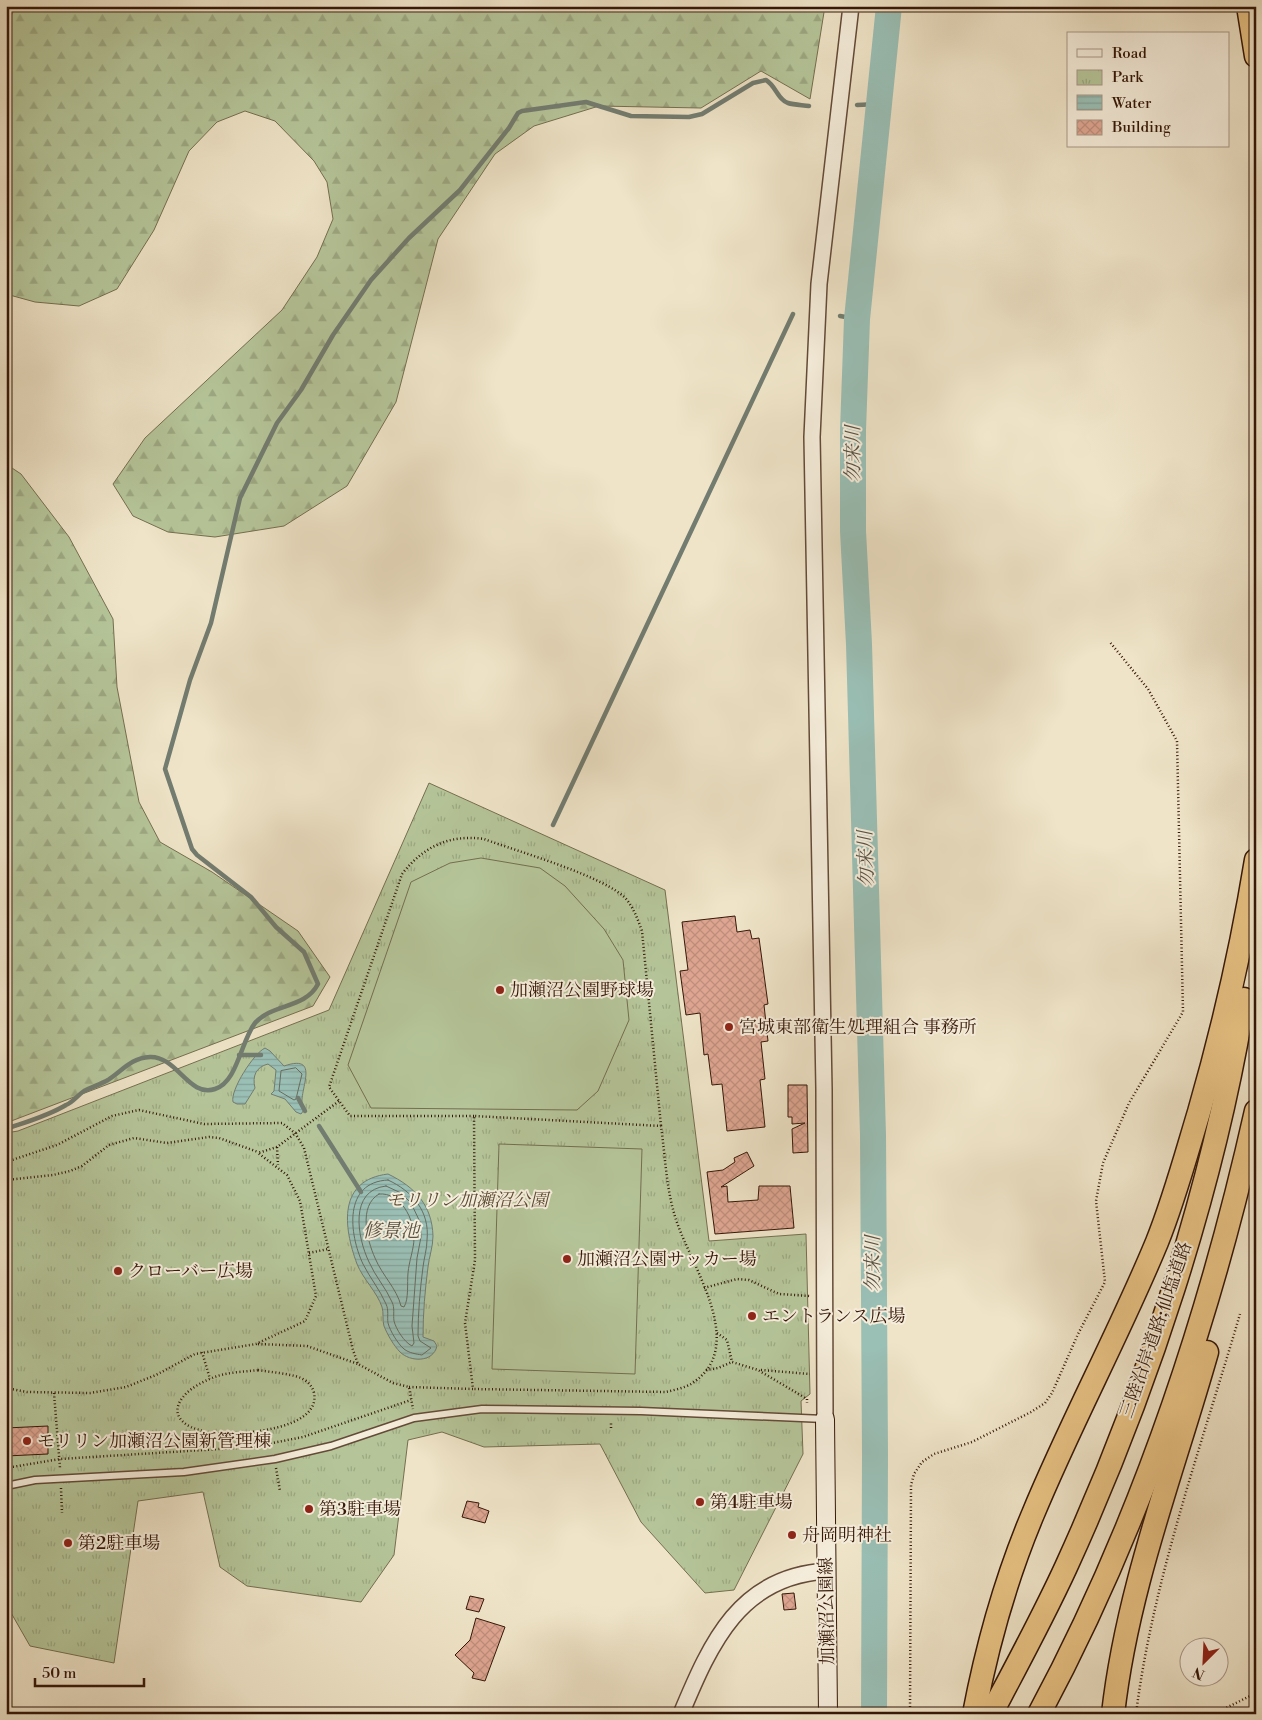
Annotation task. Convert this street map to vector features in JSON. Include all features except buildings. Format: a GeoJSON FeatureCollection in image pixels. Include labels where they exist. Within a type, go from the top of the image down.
{"type":"FeatureCollection","features":[{"type":"Feature","properties":{"kind":"highway"},"geometry":{"type":"LineString","coordinates":[[1248,6],[1256,56]]}},
{"type":"Feature","properties":{"kind":"highway"},"geometry":{"type":"LineString","coordinates":[[974,1714],[982,1674],[1005,1590],[1032,1516],[1065,1439],[1129,1306],[1158,1240],[1183,1166],[1230,998],[1256,860]]}},
{"type":"Feature","properties":{"kind":"highway","name":"三陸沿岸道路;仙塩道路"},"geometry":{"type":"LineString","coordinates":[[991,1714],[1031,1639],[1066,1567],[1132,1407],[1160,1328],[1184,1251],[1212,1146],[1241,1013],[1256,924]]}},
{"type":"Feature","properties":{"kind":"highway","name":"三陸沿岸道路;仙塩道路"},"geometry":{"type":"LineString","coordinates":[[1039,1714],[1090,1614],[1121,1545],[1152,1467],[1179,1390],[1222,1253],[1256,1111]]}},
{"type":"Feature","properties":{"kind":"highway"},"geometry":{"type":"LineString","coordinates":[[1113,1714],[1128,1628],[1142,1564],[1186,1424],[1232,1261],[1256,1152]]}},
{"type":"Feature","properties":{"kind":"main road","name":"加瀬沼公園線"},"geometry":{"type":"LineString","coordinates":[[825,1419],[828,1714]]}},
{"type":"Feature","properties":{"kind":"street"},"geometry":{"type":"LineString","coordinates":[[825,1419],[824,1079],[812,437],[819,292],[851,6]]}},
{"type":"Feature","properties":{"kind":"street"},"geometry":{"type":"LineString","coordinates":[[681,1714],[706,1660],[730,1619],[745,1602],[770,1584],[802,1573],[826,1571]]}},
{"type":"Feature","properties":{"kind":"lane"},"geometry":{"type":"LineString","coordinates":[[6,1486],[35,1480],[184,1472],[275,1460],[331,1446],[414,1418],[482,1409],[825,1419]]}},
{"type":"Feature","properties":{"kind":"path"},"geometry":{"type":"LineString","coordinates":[[910,1714],[911,1485],[914,1474],[922,1462],[934,1454],[972,1442],[1031,1412],[1045,1403],[1052,1393],[1078,1334],[1105,1282],[1096,1201],[1103,1164],[1128,1103],[1183,1012],[1177,741],[1148,689],[1109,641]]}},
{"type":"Feature","properties":{"kind":"path"},"geometry":{"type":"LineString","coordinates":[[6,1388],[90,1394],[126,1387],[202,1352],[256,1344],[307,1346],[358,1364],[393,1384],[409,1386],[473,1389],[666,1392],[690,1385],[706,1370],[714,1358],[718,1333],[715,1314],[674,1213],[662,1126],[642,931],[637,916],[627,900],[614,889],[596,880],[484,839],[472,837],[443,841],[428,848],[414,858],[402,874],[329,1087],[350,1116],[474,1116],[662,1126]]}},
{"type":"Feature","properties":{"kind":"path"},"geometry":{"type":"LineString","coordinates":[[258,1152],[278,1147],[339,1101]]}},
{"type":"Feature","properties":{"kind":"path"},"geometry":{"type":"LineString","coordinates":[[6,1162],[56,1145],[112,1116],[139,1110],[204,1124],[282,1123],[295,1133],[304,1148],[358,1364]]}},
{"type":"Feature","properties":{"kind":"path"},"geometry":{"type":"LineString","coordinates":[[473,1389],[465,1323],[475,1260],[474,1116]]}},
{"type":"Feature","properties":{"kind":"path"},"geometry":{"type":"LineString","coordinates":[[6,1180],[53,1176],[70,1171],[82,1166],[109,1145],[134,1138],[167,1143],[209,1137],[219,1138],[258,1152],[287,1175],[300,1201],[316,1296],[305,1321],[256,1344]]}},
{"type":"Feature","properties":{"kind":"path"},"geometry":{"type":"LineString","coordinates":[[278,1147],[278,1166]]}},
{"type":"Feature","properties":{"kind":"path"},"geometry":{"type":"LineString","coordinates":[[309,1253],[328,1249]]}},
{"type":"Feature","properties":{"kind":"path"},"geometry":{"type":"LineString","coordinates":[[704,1288],[736,1279],[749,1280],[779,1294],[814,1296]]}},
{"type":"Feature","properties":{"kind":"path"},"geometry":{"type":"LineString","coordinates":[[1136,1714],[1151,1630],[1172,1545],[1240,1314]]}},
{"type":"Feature","properties":{"kind":"path"},"geometry":{"type":"LineString","coordinates":[[718,1333],[727,1340],[732,1362]]}},
{"type":"Feature","properties":{"kind":"path"},"geometry":{"type":"LineString","coordinates":[[202,1352],[210,1379]]}},
{"type":"Feature","properties":{"kind":"path"},"geometry":{"type":"LineString","coordinates":[[706,1370],[718,1368],[732,1362],[758,1370],[814,1374]]}},
{"type":"Feature","properties":{"kind":"path"},"geometry":{"type":"LineString","coordinates":[[258,1370],[296,1376],[308,1381],[314,1390],[315,1401],[310,1411],[274,1429],[252,1433],[215,1433],[192,1427],[180,1419],[177,1412],[178,1403],[183,1395],[210,1379],[258,1370]]}},
{"type":"Feature","properties":{"kind":"path"},"geometry":{"type":"LineString","coordinates":[[758,1370],[807,1399],[807,1403]]}},
{"type":"Feature","properties":{"kind":"path"},"geometry":{"type":"LineString","coordinates":[[409,1386],[414,1418]]}},
{"type":"Feature","properties":{"kind":"path"},"geometry":{"type":"LineString","coordinates":[[54,1392],[60,1470]]}},
{"type":"Feature","properties":{"kind":"path"},"geometry":{"type":"LineString","coordinates":[[612,1392],[612,1397]]}},
{"type":"Feature","properties":{"kind":"path"},"geometry":{"type":"LineString","coordinates":[[6,1468],[60,1459],[252,1447],[303,1437],[411,1400]]}},
{"type":"Feature","properties":{"kind":"path"},"geometry":{"type":"LineString","coordinates":[[611,1419],[611,1428]]}},
{"type":"Feature","properties":{"kind":"path"},"geometry":{"type":"LineString","coordinates":[[252,1433],[252,1447]]}},
{"type":"Feature","properties":{"kind":"path"},"geometry":{"type":"LineString","coordinates":[[272,1443],[273,1451]]}},
{"type":"Feature","properties":{"kind":"path"},"geometry":{"type":"LineString","coordinates":[[276,1474],[280,1491]]}},
{"type":"Feature","properties":{"kind":"path"},"geometry":{"type":"LineString","coordinates":[[61,1484],[62,1513]]}},
{"type":"Feature","properties":{"kind":"path"},"geometry":{"type":"LineString","coordinates":[[1214,1714],[1256,1693]]}},
{"type":"Feature","properties":{"kind":"green space"},"geometry":{"type":"Polygon","coordinates":[[[17,6],[825,6],[810,99],[761,71],[701,108],[599,106],[534,126],[495,154],[438,239],[396,402],[347,486],[284,526],[215,537],[168,532],[133,516],[113,484],[145,438],[282,310],[317,257],[333,219],[327,182],[314,161],[275,121],[245,111],[217,122],[189,151],[154,230],[117,289],[79,306],[35,302],[6,294],[6,24],[17,6]]]}},
{"type":"Feature","properties":{"kind":"green space"},"geometry":{"type":"Polygon","coordinates":[[[6,464],[21,474],[69,537],[113,619],[117,687],[139,802],[160,842],[212,872],[298,931],[330,977],[313,1006],[6,1123],[6,464]]]}},
{"type":"Feature","properties":{"kind":"green space","name":"モリリン加瀬沼公園"},"geometry":{"type":"Polygon","coordinates":[[[429,783],[665,890],[709,1241],[806,1234],[810,1394],[801,1401],[803,1454],[734,1590],[705,1593],[641,1522],[600,1444],[484,1447],[442,1432],[408,1440],[394,1555],[361,1602],[247,1586],[220,1567],[203,1492],[138,1501],[114,1663],[30,1646],[6,1604],[6,1133],[18,1131],[329,1010],[429,783]]]}},
{"type":"Feature","properties":{"kind":"green space","name":"加瀬沼公園野球場"},"geometry":{"type":"Polygon","coordinates":[[[481,858],[540,868],[565,886],[604,929],[623,960],[629,1020],[598,1091],[577,1110],[371,1108],[348,1065],[411,882],[450,863],[481,858]]]}},
{"type":"Feature","properties":{"kind":"green space","name":"加瀬沼公園サッカー場"},"geometry":{"type":"Polygon","coordinates":[[[499,1144],[642,1149],[635,1374],[492,1369],[499,1144]]]}},
{"type":"Feature","properties":{"kind":"water"},"geometry":{"type":"Polygon","coordinates":[[[265,1048],[284,1066],[296,1063],[303,1065],[306,1070],[302,1096],[304,1110],[301,1114],[296,1112],[285,1099],[271,1094],[274,1091],[276,1070],[268,1064],[260,1067],[256,1073],[254,1080],[255,1088],[245,1104],[233,1102],[235,1089],[244,1072],[260,1051],[265,1048]]]}},
{"type":"Feature","properties":{"kind":"water","name":"修景池"},"geometry":{"type":"Polygon","coordinates":[[[388,1174],[414,1191],[425,1206],[432,1225],[433,1240],[426,1284],[423,1337],[434,1341],[437,1346],[431,1356],[421,1359],[409,1358],[404,1355],[389,1336],[383,1324],[382,1307],[357,1264],[349,1235],[348,1207],[353,1195],[360,1185],[372,1178],[388,1174]]]}},
{"type":"Feature","properties":{"kind":"waterway","name":"勿来川"},"geometry":{"type":"LineString","coordinates":[[874,1714],[873,1135],[859,644],[853,531],[853,430],[857,319],[889,6]]}},
{"type":"Feature","properties":{"kind":"waterway"},"geometry":{"type":"LineString","coordinates":[[6,1129],[59,1109],[84,1091],[108,1080],[132,1062],[143,1058],[159,1058],[176,1069],[198,1088],[206,1090],[215,1089],[229,1079],[255,1023],[271,1012],[305,998],[318,984],[304,952],[276,927],[251,897],[192,849],[165,769],[190,680],[211,623],[240,498],[277,423],[301,390],[333,335],[371,280],[409,238],[460,190],[509,128],[518,113],[522,111],[586,102],[631,116],[689,117],[702,114],[753,83],[766,80],[779,96],[788,103],[809,106]]}},
{"type":"Feature","properties":{"kind":"waterway"},"geometry":{"type":"LineString","coordinates":[[857,105],[879,104]]}},
{"type":"Feature","properties":{"kind":"waterway"},"geometry":{"type":"LineString","coordinates":[[553,825],[793,314]]}},
{"type":"Feature","properties":{"kind":"waterway"},"geometry":{"type":"LineString","coordinates":[[840,316],[857,319]]}},
{"type":"Feature","properties":{"kind":"waterway"},"geometry":{"type":"LineString","coordinates":[[239,1055],[261,1055]]}},
{"type":"Feature","properties":{"kind":"waterway"},"geometry":{"type":"LineString","coordinates":[[298,1098],[305,1111]]}},
{"type":"Feature","properties":{"kind":"waterway"},"geometry":{"type":"LineString","coordinates":[[319,1126],[361,1192]]}},
{"type":"Feature","properties":{"kind":"place","name":"加瀬沼公園野球場"},"geometry":{"type":"Point","coordinates":[500,990]}},
{"type":"Feature","properties":{"kind":"place","name":"宮城東部衛生処理組合 事務所"},"geometry":{"type":"Point","coordinates":[729,1027]}},
{"type":"Feature","properties":{"kind":"place","name":"加瀬沼公園サッカー場"},"geometry":{"type":"Point","coordinates":[567,1259]}},
{"type":"Feature","properties":{"kind":"place","name":"クローバー広場"},"geometry":{"type":"Point","coordinates":[118,1271]}},
{"type":"Feature","properties":{"kind":"place","name":"エントランス広場"},"geometry":{"type":"Point","coordinates":[752,1316]}},
{"type":"Feature","properties":{"kind":"place","name":"モリリン加瀬沼公園新管理棟"},"geometry":{"type":"Point","coordinates":[27,1441]}},
{"type":"Feature","properties":{"kind":"place","name":"第4駐車場"},"geometry":{"type":"Point","coordinates":[700,1502]}},
{"type":"Feature","properties":{"kind":"place","name":"第3駐車場"},"geometry":{"type":"Point","coordinates":[309,1509]}},
{"type":"Feature","properties":{"kind":"place","name":"舟岡明神社"},"geometry":{"type":"Point","coordinates":[792,1535]}},
{"type":"Feature","properties":{"kind":"place","name":"第2駐車場"},"geometry":{"type":"Point","coordinates":[68,1543]}}]}
